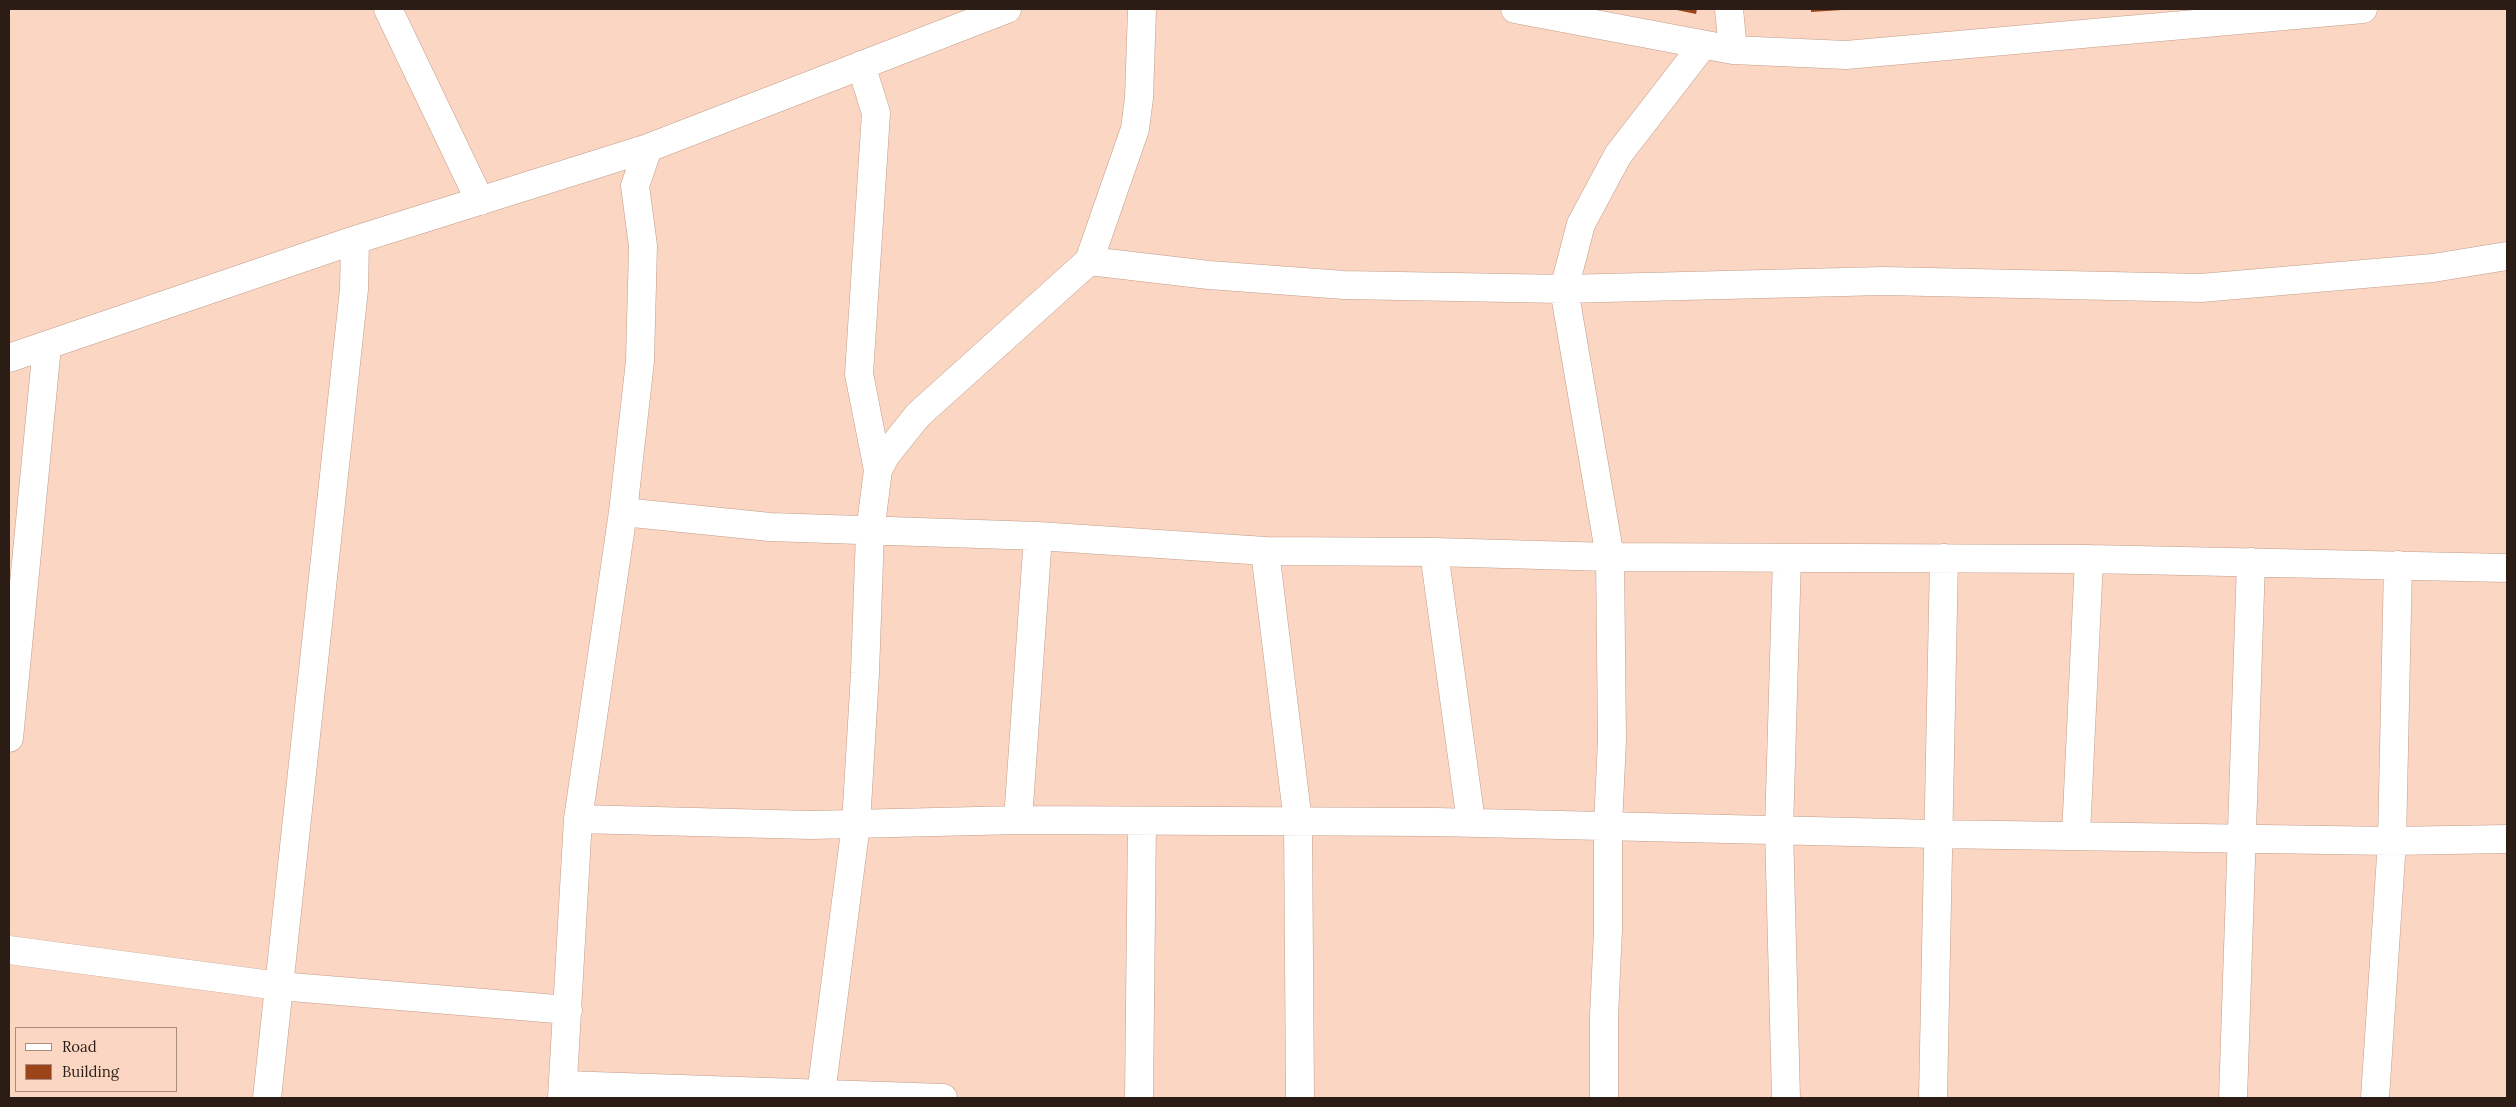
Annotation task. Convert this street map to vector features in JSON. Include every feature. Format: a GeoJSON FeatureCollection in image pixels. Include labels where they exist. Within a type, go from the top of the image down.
{"type":"FeatureCollection","features":[{"type":"Feature","properties":{"kind":"street"},"geometry":{"type":"LineString","coordinates":[[388,9],[480,201]]}},
{"type":"Feature","properties":{"kind":"street"},"geometry":{"type":"LineString","coordinates":[[9,358],[355,240],[648,148],[1007,9]]}},
{"type":"Feature","properties":{"kind":"street"},"geometry":{"type":"LineString","coordinates":[[878,470],[886,455],[918,415],[1089,261],[1135,129],[1139,98],[1142,9]]}},
{"type":"Feature","properties":{"kind":"street"},"geometry":{"type":"LineString","coordinates":[[1515,9],[1733,50],[1846,55],[2362,9]]}},
{"type":"Feature","properties":{"kind":"street"},"geometry":{"type":"LineString","coordinates":[[1729,9],[1733,50]]}},
{"type":"Feature","properties":{"kind":"street"},"geometry":{"type":"LineString","coordinates":[[1604,1098],[1604,1016],[1608,930],[1608,825],[1612,740],[1610,557],[1564,288],[1581,224],[1618,155],[1703,45]]}},
{"type":"Feature","properties":{"kind":"street"},"geometry":{"type":"LineString","coordinates":[[821,1094],[856,824],[865,673],[870,532],[878,470],[859,374],[876,112],[861,65]]}},
{"type":"Feature","properties":{"kind":"street"},"geometry":{"type":"LineString","coordinates":[[648,148],[635,186],[643,246],[644,292],[640,361],[623,512],[578,819],[563,1092],[821,1094],[943,1098]]}},
{"type":"Feature","properties":{"kind":"street"},"geometry":{"type":"LineString","coordinates":[[585,169],[635,186]]}},
{"type":"Feature","properties":{"kind":"street"},"geometry":{"type":"LineString","coordinates":[[267,1098],[354,290],[355,240]]}},
{"type":"Feature","properties":{"kind":"street"},"geometry":{"type":"LineString","coordinates":[[1089,261],[1210,275],[1344,285],[1564,288],[1884,281],[2201,288],[2433,268],[2507,256]]}},
{"type":"Feature","properties":{"kind":"street"},"geometry":{"type":"LineString","coordinates":[[9,738],[46,346]]}},
{"type":"Feature","properties":{"kind":"street"},"geometry":{"type":"LineString","coordinates":[[623,512],[770,527],[870,532],[1038,536],[1265,551],[1434,552],[1610,557],[2089,559],[2507,568]]}},
{"type":"Feature","properties":{"kind":"street"},"geometry":{"type":"LineString","coordinates":[[1018,820],[1038,536]]}},
{"type":"Feature","properties":{"kind":"street"},"geometry":{"type":"LineString","coordinates":[[1265,551],[1298,822],[1300,1098]]}},
{"type":"Feature","properties":{"kind":"street"},"geometry":{"type":"LineString","coordinates":[[1434,552],[1471,822]]}},
{"type":"Feature","properties":{"kind":"street"},"geometry":{"type":"LineString","coordinates":[[1786,1098],[1779,830],[1787,558]]}},
{"type":"Feature","properties":{"kind":"street"},"geometry":{"type":"LineString","coordinates":[[1933,1098],[1936,834],[1944,558]]}},
{"type":"Feature","properties":{"kind":"street"},"geometry":{"type":"LineString","coordinates":[[2076,835],[2089,559]]}},
{"type":"Feature","properties":{"kind":"street"},"geometry":{"type":"LineString","coordinates":[[2233,1098],[2251,562]]}},
{"type":"Feature","properties":{"kind":"street"},"geometry":{"type":"LineString","coordinates":[[2375,1098],[2392,841],[2398,565]]}},
{"type":"Feature","properties":{"kind":"street"},"geometry":{"type":"LineString","coordinates":[[578,819],[811,825],[1018,820],[1471,822],[1936,834],[2392,841],[2507,838]]}},
{"type":"Feature","properties":{"kind":"street"},"geometry":{"type":"LineString","coordinates":[[1139,1098],[1142,821]]}},
{"type":"Feature","properties":{"kind":"street"},"geometry":{"type":"LineString","coordinates":[[9,950],[279,986],[568,1010]]}},
{"type":"Feature","properties":{"kind":"building"},"geometry":{"type":"Polygon","coordinates":[[[1672,9],[1697,9],[1696,14],[1672,9]]]}},
{"type":"Feature","properties":{"kind":"building"},"geometry":{"type":"Polygon","coordinates":[[[1811,9],[1842,9],[1842,10],[1811,12],[1811,9]]]}}]}
